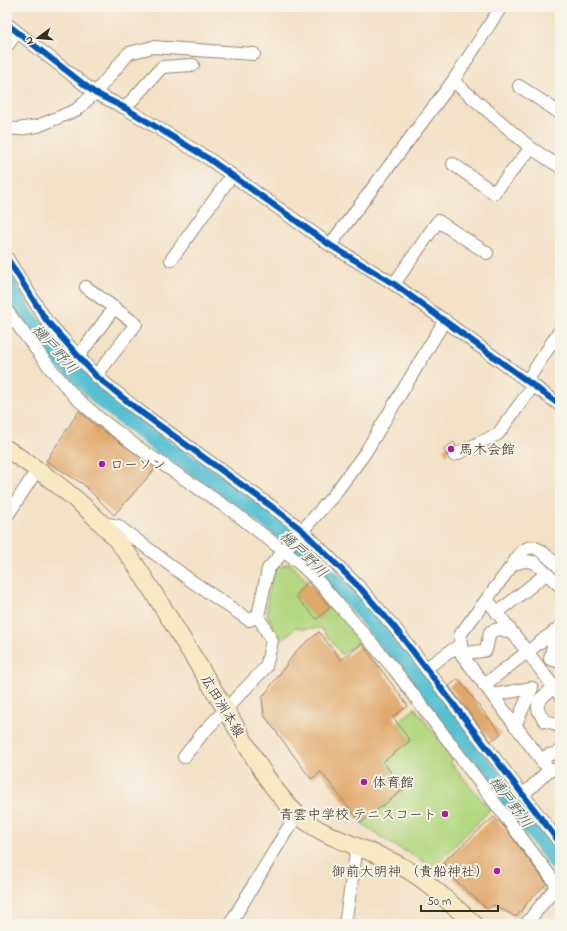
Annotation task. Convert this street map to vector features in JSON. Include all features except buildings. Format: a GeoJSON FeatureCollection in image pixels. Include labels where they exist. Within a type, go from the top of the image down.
{"type":"FeatureCollection","features":[{"type":"Feature","properties":{"kind":"main road","name":"広田洲本線"},"geometry":{"type":"LineString","coordinates":[[7,449],[71,496],[102,523],[127,554],[145,579],[226,709],[256,761],[298,815],[323,832],[393,861],[416,874],[474,924]]}},
{"type":"Feature","properties":{"kind":"street"},"geometry":{"type":"LineString","coordinates":[[330,245],[453,81],[501,7]]}},
{"type":"Feature","properties":{"kind":"street"},"geometry":{"type":"LineString","coordinates":[[7,24],[95,93],[125,108],[209,159],[330,245],[394,284],[560,405]]}},
{"type":"Feature","properties":{"kind":"street"},"geometry":{"type":"LineString","coordinates":[[7,46],[17,32]]}},
{"type":"Feature","properties":{"kind":"street"},"geometry":{"type":"LineString","coordinates":[[7,128],[18,129],[38,126],[61,118],[76,110],[95,93],[129,53],[153,47],[254,54]]}},
{"type":"Feature","properties":{"kind":"street"},"geometry":{"type":"LineString","coordinates":[[125,108],[162,67],[192,65]]}},
{"type":"Feature","properties":{"kind":"street"},"geometry":{"type":"LineString","coordinates":[[453,81],[531,148],[560,167]]}},
{"type":"Feature","properties":{"kind":"street"},"geometry":{"type":"LineString","coordinates":[[520,86],[560,113]]}},
{"type":"Feature","properties":{"kind":"street"},"geometry":{"type":"LineString","coordinates":[[453,164],[494,193],[531,148]]}},
{"type":"Feature","properties":{"kind":"street"},"geometry":{"type":"LineString","coordinates":[[171,260],[232,175]]}},
{"type":"Feature","properties":{"kind":"street"},"geometry":{"type":"LineString","coordinates":[[394,284],[438,221],[487,253]]}},
{"type":"Feature","properties":{"kind":"street"},"geometry":{"type":"LineString","coordinates":[[7,258],[46,320],[96,376],[138,410],[302,530],[371,600],[426,668],[560,843]]}},
{"type":"Feature","properties":{"kind":"street"},"geometry":{"type":"LineString","coordinates":[[86,287],[136,324],[96,376]]}},
{"type":"Feature","properties":{"kind":"street"},"geometry":{"type":"LineString","coordinates":[[78,357],[114,308]]}},
{"type":"Feature","properties":{"kind":"street"},"geometry":{"type":"LineString","coordinates":[[7,311],[51,370],[75,397],[99,418],[235,513],[299,564],[320,583],[394,669],[559,886],[526,924]]}},
{"type":"Feature","properties":{"kind":"street"},"geometry":{"type":"LineString","coordinates":[[184,757],[203,733],[266,667],[272,641],[258,616],[268,569],[332,496],[365,453],[445,320]]}},
{"type":"Feature","properties":{"kind":"street"},"geometry":{"type":"LineString","coordinates":[[454,455],[498,434],[530,384],[560,330]]}},
{"type":"Feature","properties":{"kind":"street"},"geometry":{"type":"LineString","coordinates":[[7,516],[37,470]]}},
{"type":"Feature","properties":{"kind":"street"},"geometry":{"type":"LineString","coordinates":[[102,523],[118,526],[190,580],[249,620],[258,616]]}},
{"type":"Feature","properties":{"kind":"street"},"geometry":{"type":"LineString","coordinates":[[550,766],[515,726],[488,690],[462,650],[460,635],[513,564],[519,553],[528,548],[535,547],[560,568]]}},
{"type":"Feature","properties":{"kind":"street"},"geometry":{"type":"LineString","coordinates":[[513,564],[524,561],[534,562],[560,586]]}},
{"type":"Feature","properties":{"kind":"street"},"geometry":{"type":"LineString","coordinates":[[497,613],[546,574]]}},
{"type":"Feature","properties":{"kind":"street"},"geometry":{"type":"LineString","coordinates":[[487,599],[558,692],[541,697],[538,704],[538,710],[545,721],[557,724],[560,728]]}},
{"type":"Feature","properties":{"kind":"street"},"geometry":{"type":"LineString","coordinates":[[426,668],[462,650],[481,652],[486,650],[490,632],[496,629],[506,631],[510,629]]}},
{"type":"Feature","properties":{"kind":"street"},"geometry":{"type":"LineString","coordinates":[[488,690],[527,652],[558,630]]}},
{"type":"Feature","properties":{"kind":"street"},"geometry":{"type":"LineString","coordinates":[[545,638],[554,642],[550,658],[560,662]]}},
{"type":"Feature","properties":{"kind":"street"},"geometry":{"type":"LineString","coordinates":[[488,690],[532,688],[515,726]]}},
{"type":"Feature","properties":{"kind":"street"},"geometry":{"type":"LineString","coordinates":[[550,766],[548,755],[557,753],[560,750]]}},
{"type":"Feature","properties":{"kind":"street"},"geometry":{"type":"LineString","coordinates":[[523,795],[550,766]]}},
{"type":"Feature","properties":{"kind":"street"},"geometry":{"type":"LineString","coordinates":[[230,924],[290,825],[298,815]]}},
{"type":"Feature","properties":{"kind":"street"},"geometry":{"type":"LineString","coordinates":[[345,924],[357,847]]}},
{"type":"Feature","properties":{"kind":"green space"},"geometry":{"type":"Polygon","coordinates":[[[290,563],[308,581],[295,596],[317,619],[332,605],[361,640],[342,655],[321,628],[302,629],[296,627],[282,640],[275,631],[268,614],[267,606],[269,590],[274,569],[290,563]]]}},
{"type":"Feature","properties":{"kind":"green space"},"geometry":{"type":"Polygon","coordinates":[[[415,708],[452,757],[451,763],[490,810],[434,867],[388,842],[361,823],[404,789],[383,761],[410,741],[397,723],[415,708]]]}},
{"type":"Feature","properties":{"kind":"green space"},"geometry":{"type":"Polygon","coordinates":[[[447,918],[456,924],[392,924],[447,918]]]}},
{"type":"Feature","properties":{"kind":"waterway","name":"樋戸野川"},"geometry":{"type":"LineString","coordinates":[[7,285],[27,317],[61,358],[100,398],[156,442],[239,497],[276,526],[353,600],[420,682],[560,866]]}},
{"type":"Feature","properties":{"kind":"cycle path"},"geometry":{"type":"LineString","coordinates":[[7,24],[95,93],[125,108],[209,159],[330,245],[394,284],[560,405]]}},
{"type":"Feature","properties":{"kind":"cycle path"},"geometry":{"type":"LineString","coordinates":[[7,258],[46,320],[96,376],[138,410],[302,530],[361,589],[395,628],[560,843]]}},
{"type":"Feature","properties":{"kind":"place","name":"馬木会館"},"geometry":{"type":"Point","coordinates":[451,449]}},
{"type":"Feature","properties":{"kind":"place","name":"ローソン"},"geometry":{"type":"Point","coordinates":[102,464]}},
{"type":"Feature","properties":{"kind":"place","name":"体育館"},"geometry":{"type":"Point","coordinates":[364,782]}},
{"type":"Feature","properties":{"kind":"place","name":"青雲中学校 テニスコート"},"geometry":{"type":"Point","coordinates":[445,814]}},
{"type":"Feature","properties":{"kind":"place","name":"御前大明神 （貴船神社）"},"geometry":{"type":"Point","coordinates":[497,871]}}]}
